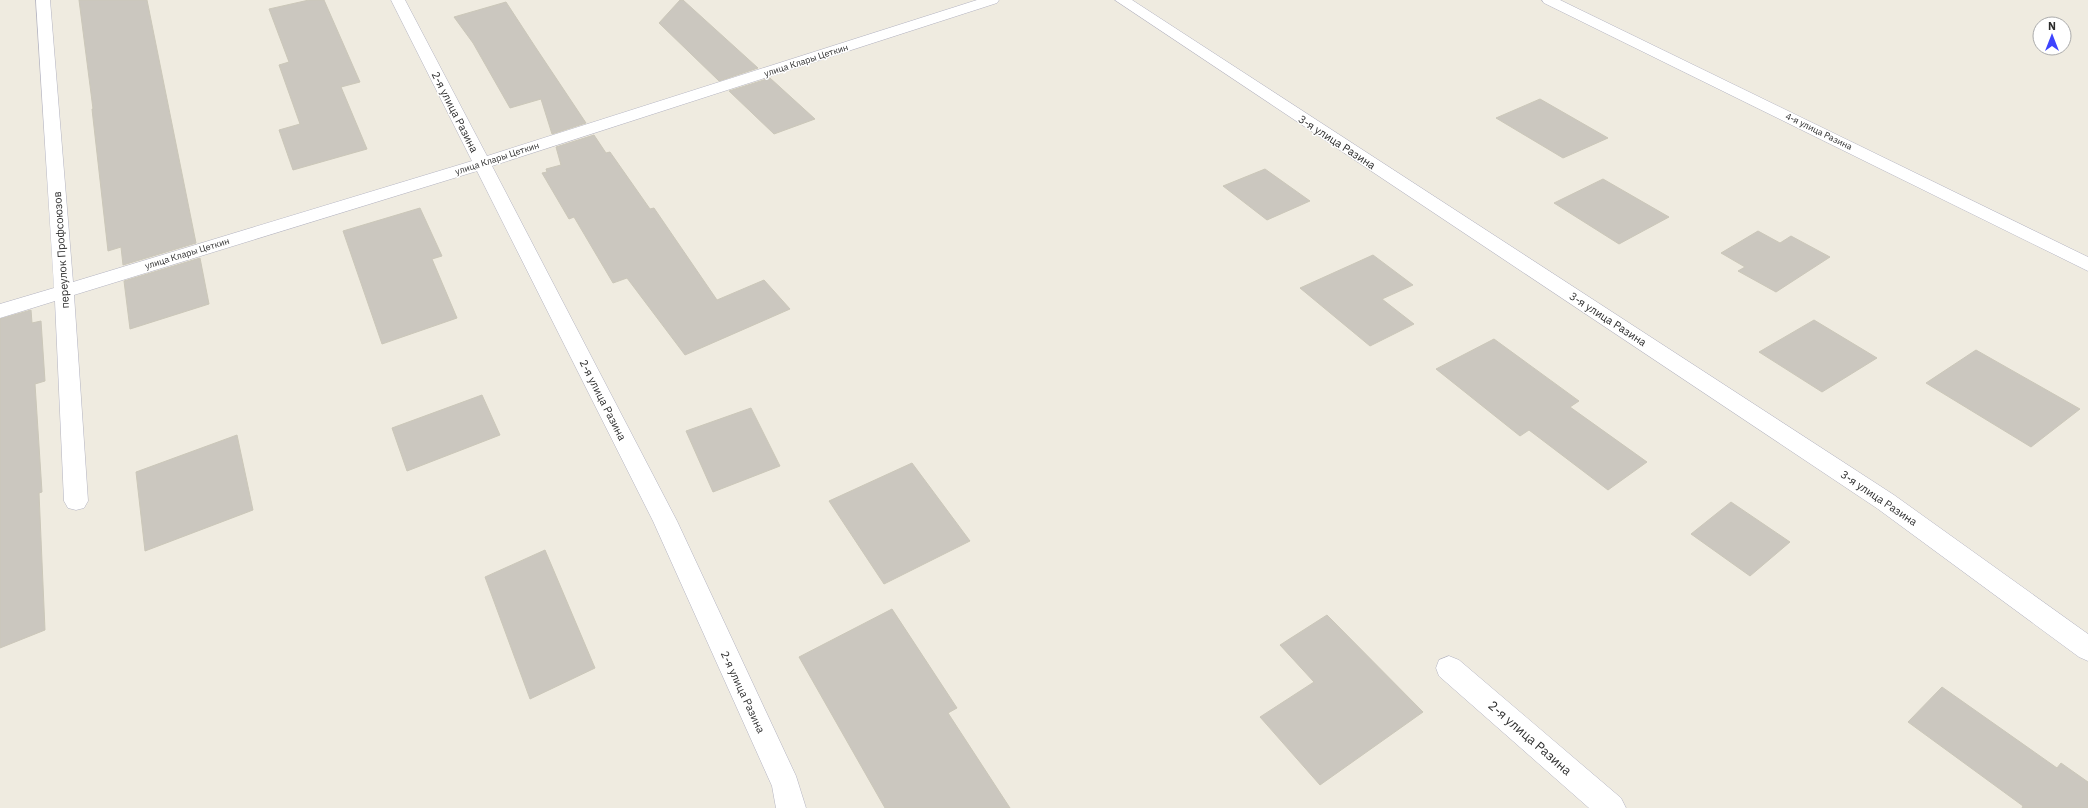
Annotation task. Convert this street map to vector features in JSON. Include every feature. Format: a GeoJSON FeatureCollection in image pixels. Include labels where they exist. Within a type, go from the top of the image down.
{"type":"FeatureCollection","features":[{"type":"Feature","properties":{"kind":"street","name":"переулок Профсоюзов"},"geometry":{"type":"LineString","coordinates":[[43,0],[64,291],[76,501]]}},
{"type":"Feature","properties":{"kind":"street","name":"2-я улица Разина"},"geometry":{"type":"LineString","coordinates":[[398,0],[664,521],[786,786],[791,808]]}},
{"type":"Feature","properties":{"kind":"street","name":"улица Клары Цеткин"},"geometry":{"type":"LineString","coordinates":[[0,311],[481,164],[992,0]]}},
{"type":"Feature","properties":{"kind":"street","name":"3-я улица Разина"},"geometry":{"type":"LineString","coordinates":[[1122,0],[1886,502],[2088,649]]}},
{"type":"Feature","properties":{"kind":"street","name":"4-я улица Разина"},"geometry":{"type":"LineString","coordinates":[[1549,0],[2088,265]]}},
{"type":"Feature","properties":{"kind":"street","name":"2-я улица Разина"},"geometry":{"type":"LineString","coordinates":[[1449,668],[1611,808]]}},
{"type":"Feature","properties":{"kind":"building"},"geometry":{"type":"Polygon","coordinates":[[[79,0],[147,0],[196,243],[123,265],[121,247],[108,251],[93,109],[79,0]]]}},
{"type":"Feature","properties":{"kind":"building"},"geometry":{"type":"Polygon","coordinates":[[[309,0],[324,0],[360,82],[341,87],[367,149],[293,170],[279,130],[300,124],[279,65],[289,62],[269,9],[309,0]]]}},
{"type":"Feature","properties":{"kind":"building"},"geometry":{"type":"Polygon","coordinates":[[[680,0],[683,0],[758,68],[719,81],[659,23],[680,0]]]}},
{"type":"Feature","properties":{"kind":"building"},"geometry":{"type":"Polygon","coordinates":[[[506,2],[586,123],[552,134],[541,99],[510,108],[473,43],[454,17],[506,2]]]}},
{"type":"Feature","properties":{"kind":"building"},"geometry":{"type":"Polygon","coordinates":[[[770,78],[815,119],[774,134],[729,91],[770,78]]]}},
{"type":"Feature","properties":{"kind":"building"},"geometry":{"type":"Polygon","coordinates":[[[1540,99],[1608,138],[1563,158],[1496,118],[1540,99]]]}},
{"type":"Feature","properties":{"kind":"building"},"geometry":{"type":"Polygon","coordinates":[[[594,135],[606,153],[610,152],[650,209],[654,208],[717,300],[764,280],[790,309],[685,355],[627,278],[613,283],[574,217],[569,219],[542,173],[547,172],[546,169],[561,165],[556,147],[594,135]]]}},
{"type":"Feature","properties":{"kind":"building"},"geometry":{"type":"Polygon","coordinates":[[[1265,169],[1310,201],[1267,220],[1223,186],[1265,169]]]}},
{"type":"Feature","properties":{"kind":"building"},"geometry":{"type":"Polygon","coordinates":[[[1603,179],[1669,217],[1619,244],[1554,203],[1603,179]]]}},
{"type":"Feature","properties":{"kind":"building"},"geometry":{"type":"Polygon","coordinates":[[[420,208],[442,256],[432,259],[457,318],[382,344],[343,231],[420,208]]]}},
{"type":"Feature","properties":{"kind":"building"},"geometry":{"type":"Polygon","coordinates":[[[1758,231],[1780,243],[1791,236],[1830,257],[1776,292],[1738,271],[1745,267],[1721,253],[1758,231]]]}},
{"type":"Feature","properties":{"kind":"building"},"geometry":{"type":"Polygon","coordinates":[[[1373,255],[1413,285],[1382,299],[1414,324],[1370,346],[1300,288],[1373,255]]]}},
{"type":"Feature","properties":{"kind":"building"},"geometry":{"type":"Polygon","coordinates":[[[200,258],[209,304],[130,329],[124,281],[200,258]]]}},
{"type":"Feature","properties":{"kind":"building"},"geometry":{"type":"Polygon","coordinates":[[[31,310],[32,323],[41,321],[45,381],[35,384],[42,492],[39,493],[45,630],[0,648],[0,319],[31,310]]]}},
{"type":"Feature","properties":{"kind":"building"},"geometry":{"type":"Polygon","coordinates":[[[1814,320],[1877,358],[1822,392],[1759,352],[1814,320]]]}},
{"type":"Feature","properties":{"kind":"building"},"geometry":{"type":"Polygon","coordinates":[[[1494,339],[1579,401],[1570,407],[1647,462],[1608,490],[1529,430],[1520,436],[1436,369],[1494,339]]]}},
{"type":"Feature","properties":{"kind":"building"},"geometry":{"type":"Polygon","coordinates":[[[1976,350],[2080,409],[2031,447],[1926,383],[1976,350]]]}},
{"type":"Feature","properties":{"kind":"building"},"geometry":{"type":"Polygon","coordinates":[[[482,395],[500,435],[407,471],[392,428],[482,395]]]}},
{"type":"Feature","properties":{"kind":"building"},"geometry":{"type":"Polygon","coordinates":[[[751,408],[780,466],[713,492],[686,431],[751,408]]]}},
{"type":"Feature","properties":{"kind":"building"},"geometry":{"type":"Polygon","coordinates":[[[237,435],[253,510],[145,551],[136,472],[237,435]]]}},
{"type":"Feature","properties":{"kind":"building"},"geometry":{"type":"Polygon","coordinates":[[[912,463],[970,541],[884,584],[829,501],[912,463]]]}},
{"type":"Feature","properties":{"kind":"building"},"geometry":{"type":"Polygon","coordinates":[[[1731,502],[1790,542],[1750,576],[1691,534],[1731,502]]]}},
{"type":"Feature","properties":{"kind":"building"},"geometry":{"type":"Polygon","coordinates":[[[545,550],[595,668],[530,699],[485,577],[545,550]]]}},
{"type":"Feature","properties":{"kind":"building"},"geometry":{"type":"Polygon","coordinates":[[[892,609],[957,708],[948,713],[1010,808],[885,808],[799,657],[892,609]]]}},
{"type":"Feature","properties":{"kind":"building"},"geometry":{"type":"Polygon","coordinates":[[[1327,615],[1423,712],[1320,785],[1260,717],[1314,682],[1280,645],[1327,615]]]}},
{"type":"Feature","properties":{"kind":"building"},"geometry":{"type":"Polygon","coordinates":[[[1942,687],[2057,768],[2061,763],[2088,782],[2088,808],[2022,808],[2023,806],[1908,722],[1942,687]]]}}]}
